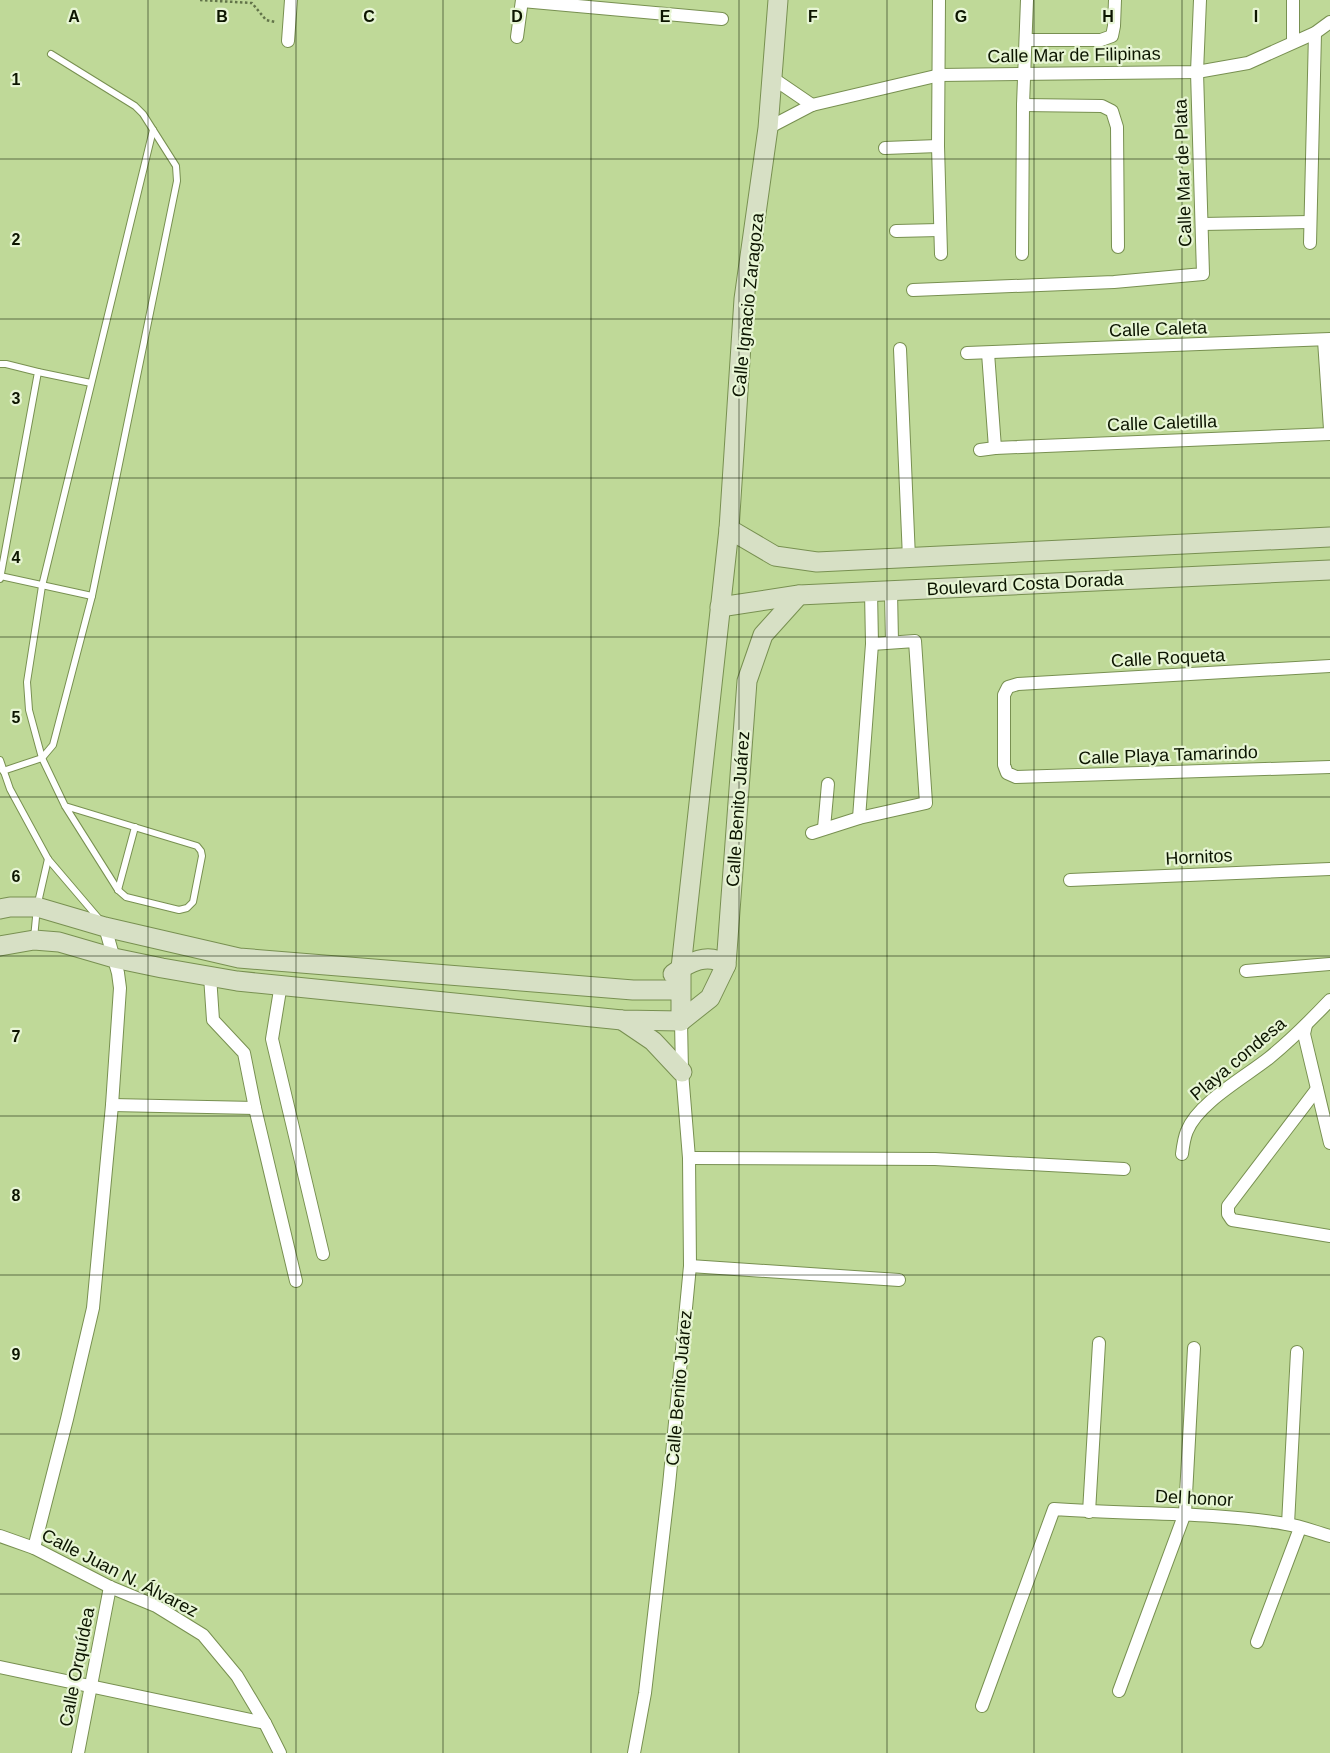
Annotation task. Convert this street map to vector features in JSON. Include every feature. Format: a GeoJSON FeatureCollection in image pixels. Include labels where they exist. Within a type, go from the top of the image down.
{"type":"FeatureCollection","features":[{"type":"Feature","properties":{"kind":"main road","name":"Calle Ignacio Zaragoza"},"geometry":{"type":"LineString","coordinates":[[720,607],[729,530],[744,299],[768,128],[778,1]]}},
{"type":"Feature","properties":{"kind":"main road","name":"Boulevard Costa Dorada"},"geometry":{"type":"LineString","coordinates":[[729,530],[775,556],[817,562],[1330,537]]}},
{"type":"Feature","properties":{"kind":"main road"},"geometry":{"type":"LineString","coordinates":[[911,590],[921,580],[950,578],[954,576],[956,570],[955,555]]}},
{"type":"Feature","properties":{"kind":"main road","name":"Boulevard Costa Dorada"},"geometry":{"type":"LineString","coordinates":[[720,607],[799,595],[1330,570]]}},
{"type":"Feature","properties":{"kind":"main road","name":"Calle Benito Juárez"},"geometry":{"type":"LineString","coordinates":[[681,1021],[710,998],[726,965],[747,681],[763,634],[799,595]]}},
{"type":"Feature","properties":{"kind":"main road","name":"Calle Benito Juárez"},"geometry":{"type":"LineString","coordinates":[[681,1021],[680,968],[720,607]]}},
{"type":"Feature","properties":{"kind":"main road"},"geometry":{"type":"LineString","coordinates":[[0,909],[10,907],[37,908],[105,927],[239,958],[633,990],[680,990]]}},
{"type":"Feature","properties":{"kind":"main road"},"geometry":{"type":"LineString","coordinates":[[0,946],[34,940],[59,942],[114,958],[237,981],[622,1020],[681,1021]]}},
{"type":"Feature","properties":{"kind":"main road"},"geometry":{"type":"LineString","coordinates":[[633,990],[660,983],[680,968],[708,958],[718,959],[726,965]]}},
{"type":"Feature","properties":{"kind":"main road"},"geometry":{"type":"LineString","coordinates":[[334,990],[339,966]]}},
{"type":"Feature","properties":{"kind":"main road"},"geometry":{"type":"LineString","coordinates":[[622,1020],[653,1041],[682,1072]]}},
{"type":"Feature","properties":{"kind":"street"},"geometry":{"type":"LineString","coordinates":[[288,41],[291,0]]}},
{"type":"Feature","properties":{"kind":"street"},"geometry":{"type":"LineString","coordinates":[[517,37],[522,0],[722,19]]}},
{"type":"Feature","properties":{"kind":"street"},"geometry":{"type":"LineString","coordinates":[[939,0],[940,75],[938,146],[941,254]]}},
{"type":"Feature","properties":{"kind":"street"},"geometry":{"type":"LineString","coordinates":[[1022,254],[1027,0]]}},
{"type":"Feature","properties":{"kind":"street"},"geometry":{"type":"LineString","coordinates":[[1026,40],[1101,40],[1112,36],[1115,0]]}},
{"type":"Feature","properties":{"kind":"street","name":"Calle Mar de Plata"},"geometry":{"type":"LineString","coordinates":[[914,290],[1114,282],[1203,274],[1197,72],[1200,0]]}},
{"type":"Feature","properties":{"kind":"street"},"geometry":{"type":"LineString","coordinates":[[1292,0],[1293,42]]}},
{"type":"Feature","properties":{"kind":"street","name":"Calle Mar de Filipinas"},"geometry":{"type":"LineString","coordinates":[[768,128],[812,105],[940,75],[1197,72],[1248,63],[1314,33],[1330,22]]}},
{"type":"Feature","properties":{"kind":"street"},"geometry":{"type":"LineString","coordinates":[[1310,243],[1314,33]]}},
{"type":"Feature","properties":{"kind":"street"},"geometry":{"type":"LineString","coordinates":[[771,77],[812,105]]}},
{"type":"Feature","properties":{"kind":"street"},"geometry":{"type":"LineString","coordinates":[[1024,105],[1102,106],[1112,111],[1116,127],[1118,247]]}},
{"type":"Feature","properties":{"kind":"street"},"geometry":{"type":"LineString","coordinates":[[885,148],[938,146]]}},
{"type":"Feature","properties":{"kind":"street"},"geometry":{"type":"LineString","coordinates":[[1202,224],[1310,222]]}},
{"type":"Feature","properties":{"kind":"street"},"geometry":{"type":"LineString","coordinates":[[896,231],[939,230]]}},
{"type":"Feature","properties":{"kind":"street"},"geometry":{"type":"LineString","coordinates":[[1327,340],[1330,429]]}},
{"type":"Feature","properties":{"kind":"street","name":"Calle Caleta"},"geometry":{"type":"LineString","coordinates":[[967,353],[1327,340]]}},
{"type":"Feature","properties":{"kind":"street"},"geometry":{"type":"LineString","coordinates":[[900,350],[909,558]]}},
{"type":"Feature","properties":{"kind":"street"},"geometry":{"type":"LineString","coordinates":[[988,353],[994,448]]}},
{"type":"Feature","properties":{"kind":"street","name":"Calle Caletilla"},"geometry":{"type":"LineString","coordinates":[[980,450],[1330,434]]}},
{"type":"Feature","properties":{"kind":"street"},"geometry":{"type":"LineString","coordinates":[[891,591],[892,642]]}},
{"type":"Feature","properties":{"kind":"street"},"geometry":{"type":"LineString","coordinates":[[859,818],[872,644],[871,592]]}},
{"type":"Feature","properties":{"kind":"street"},"geometry":{"type":"LineString","coordinates":[[828,784],[818,831],[859,818],[926,803],[915,640],[872,644]]}},
{"type":"Feature","properties":{"kind":"street","name":"Calle Roqueta"},"geometry":{"type":"LineString","coordinates":[[1007,773],[1004,764],[1004,695],[1008,687],[1027,683],[1330,666]]}},
{"type":"Feature","properties":{"kind":"street","name":"Calle Playa Tamarindo"},"geometry":{"type":"LineString","coordinates":[[1007,773],[1016,777],[1330,767]]}},
{"type":"Feature","properties":{"kind":"street","name":"Hornitos"},"geometry":{"type":"LineString","coordinates":[[1070,880],[1330,869]]}},
{"type":"Feature","properties":{"kind":"street"},"geometry":{"type":"LineString","coordinates":[[34,1548],[93,1308],[112,1105],[120,988],[105,927]]}},
{"type":"Feature","properties":{"kind":"street"},"geometry":{"type":"LineString","coordinates":[[1246,971],[1330,964]]}},
{"type":"Feature","properties":{"kind":"street"},"geometry":{"type":"LineString","coordinates":[[210,976],[214,1020],[244,1053],[255,1108],[296,1281]]}},
{"type":"Feature","properties":{"kind":"street"},"geometry":{"type":"LineString","coordinates":[[275,984],[272,1039],[323,1254]]}},
{"type":"Feature","properties":{"kind":"street","name":"Playa condesa"},"geometry":{"type":"LineString","coordinates":[[1182,1154],[1187,1130],[1196,1117],[1214,1099],[1269,1058],[1306,1025],[1330,1000]]}},
{"type":"Feature","properties":{"kind":"street","name":"Calle Benito Juárez"},"geometry":{"type":"LineString","coordinates":[[634,1753],[645,1693],[669,1485],[690,1266],[689,1158],[682,1072],[681,1021]]}},
{"type":"Feature","properties":{"kind":"street"},"geometry":{"type":"LineString","coordinates":[[1306,1025],[1304,1034],[1330,1143]]}},
{"type":"Feature","properties":{"kind":"street"},"geometry":{"type":"LineString","coordinates":[[1318,1089],[1228,1206],[1228,1214],[1232,1220],[1330,1236]]}},
{"type":"Feature","properties":{"kind":"street"},"geometry":{"type":"LineString","coordinates":[[112,1105],[255,1108]]}},
{"type":"Feature","properties":{"kind":"street"},"geometry":{"type":"LineString","coordinates":[[689,1158],[935,1159],[1124,1169]]}},
{"type":"Feature","properties":{"kind":"street"},"geometry":{"type":"LineString","coordinates":[[690,1266],[898,1280]]}},
{"type":"Feature","properties":{"kind":"street"},"geometry":{"type":"LineString","coordinates":[[1089,1512],[1100,1343]]}},
{"type":"Feature","properties":{"kind":"street"},"geometry":{"type":"LineString","coordinates":[[1119,1691],[1185,1513],[1194,1348]]}},
{"type":"Feature","properties":{"kind":"street"},"geometry":{"type":"LineString","coordinates":[[1257,1642],[1294,1526],[1297,1352]]}},
{"type":"Feature","properties":{"kind":"street","name":"Del honor"},"geometry":{"type":"LineString","coordinates":[[982,1706],[1054,1509],[1089,1512],[1185,1513],[1238,1517],[1294,1526],[1330,1536]]}},
{"type":"Feature","properties":{"kind":"street","name":"Calle Juan N. Álvarez"},"geometry":{"type":"LineString","coordinates":[[0,1536],[34,1548],[110,1587],[156,1606],[203,1635],[237,1676],[265,1723],[280,1753]]}},
{"type":"Feature","properties":{"kind":"street","name":"Calle Orquídea"},"geometry":{"type":"LineString","coordinates":[[78,1753],[110,1587]]}},
{"type":"Feature","properties":{"kind":"street"},"geometry":{"type":"LineString","coordinates":[[0,1667],[265,1723]]}},
{"type":"Feature","properties":{"kind":"lane"},"geometry":{"type":"LineString","coordinates":[[3,771],[42,758],[52,745],[92,596],[177,181],[176,166],[143,114],[135,106],[50,54]]}},
{"type":"Feature","properties":{"kind":"lane"},"geometry":{"type":"LineString","coordinates":[[65,806],[197,846],[202,856],[193,902],[187,908],[179,910],[126,897],[118,890],[65,806],[42,758],[29,710],[27,682],[42,586],[153,130]]}},
{"type":"Feature","properties":{"kind":"lane"},"geometry":{"type":"LineString","coordinates":[[0,364],[91,383]]}},
{"type":"Feature","properties":{"kind":"lane"},"geometry":{"type":"LineString","coordinates":[[38,372],[0,577],[92,596]]}},
{"type":"Feature","properties":{"kind":"lane"},"geometry":{"type":"LineString","coordinates":[[0,760],[10,789],[48,859],[105,927]]}},
{"type":"Feature","properties":{"kind":"lane"},"geometry":{"type":"LineString","coordinates":[[118,890],[135,828]]}},
{"type":"Feature","properties":{"kind":"lane"},"geometry":{"type":"LineString","coordinates":[[34,940],[37,908],[48,859]]}},
{"type":"Feature","properties":{"kind":"path"},"geometry":{"type":"LineString","coordinates":[[200,0],[252,3],[266,20],[289,24]]}}]}
